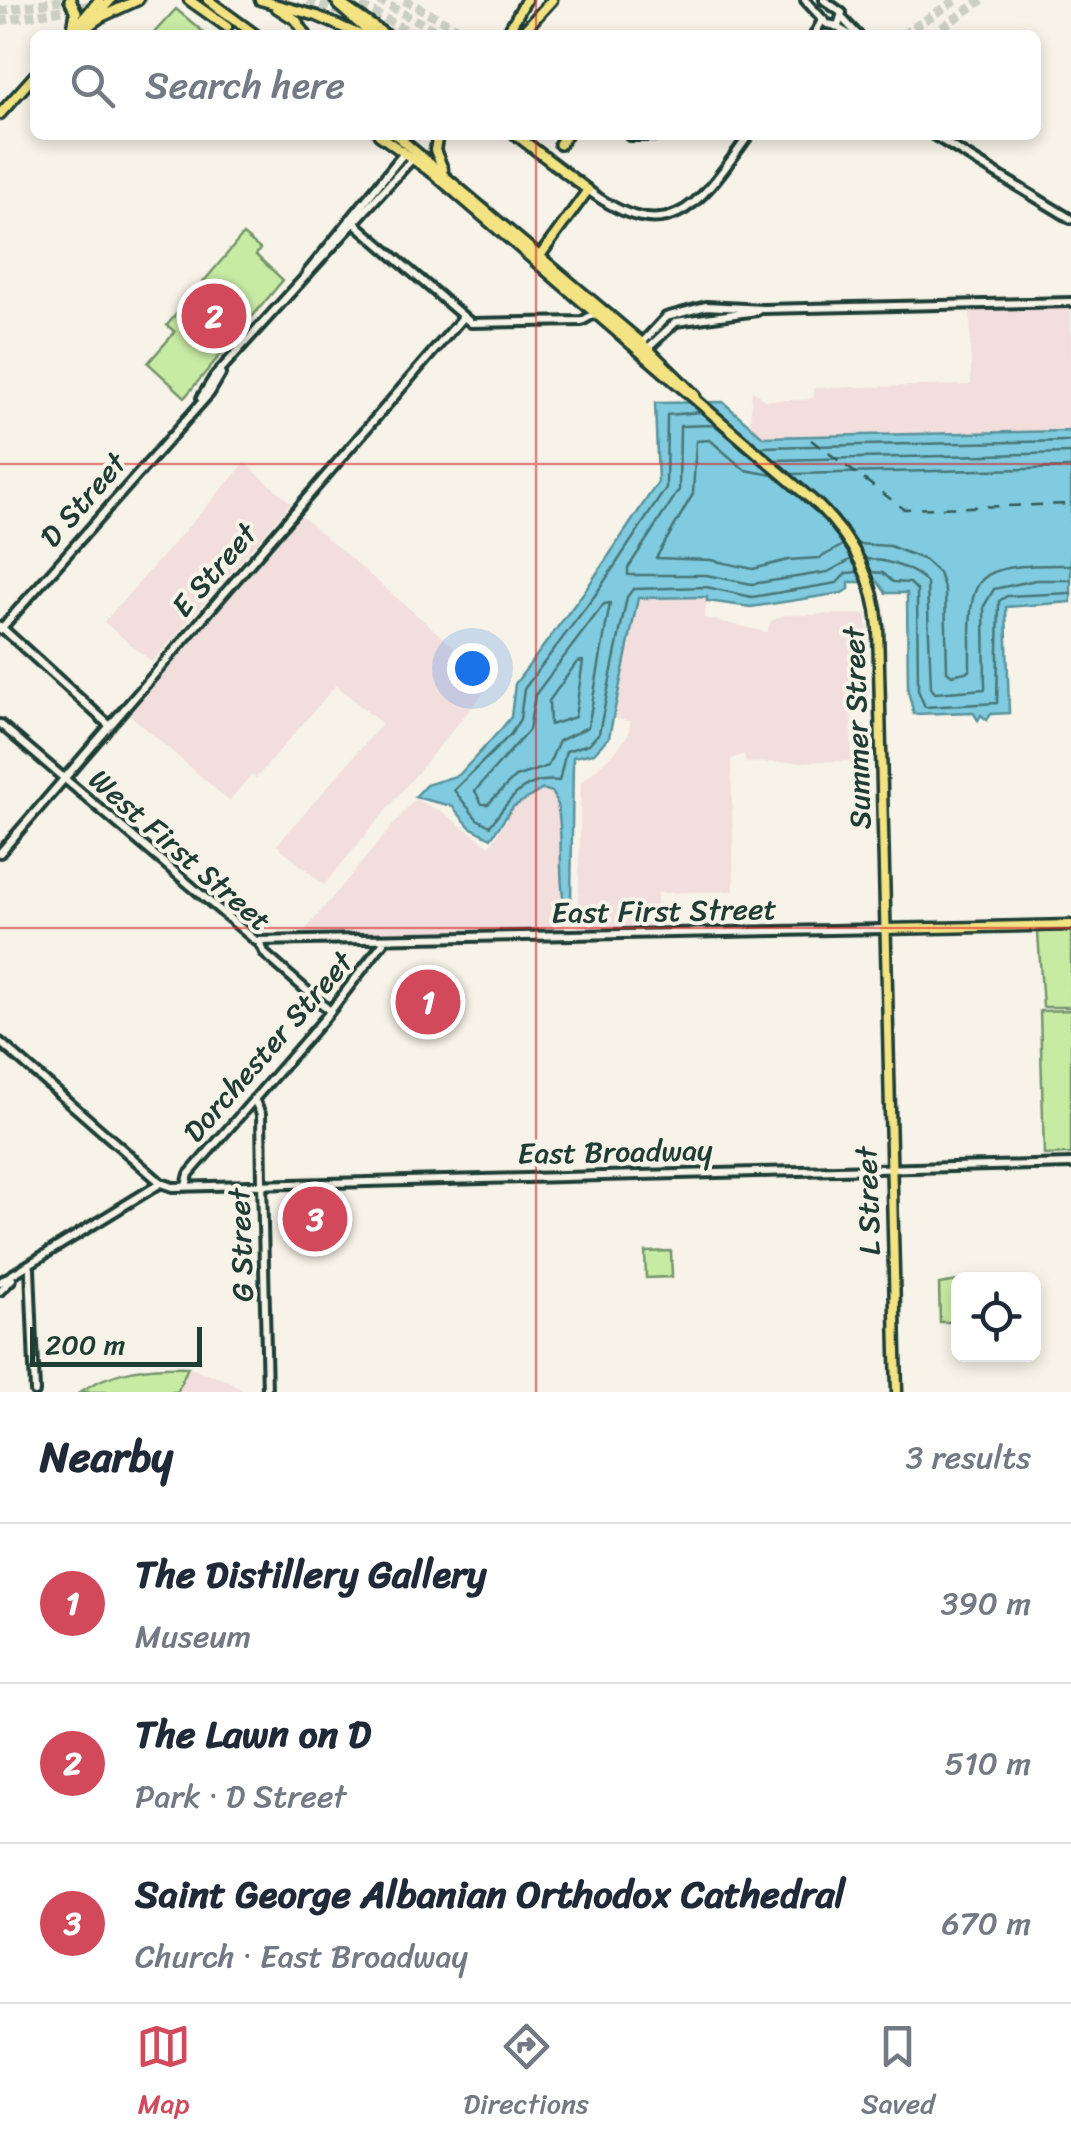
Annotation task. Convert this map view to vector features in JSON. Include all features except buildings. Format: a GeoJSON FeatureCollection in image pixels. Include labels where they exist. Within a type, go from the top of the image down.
{"type":"FeatureCollection","features":[{"type":"Feature","properties":{"kind":"highway"},"geometry":{"type":"LineString","coordinates":[[70,0],[76,12],[73,30]]}},
{"type":"Feature","properties":{"kind":"highway"},"geometry":{"type":"LineString","coordinates":[[87,26],[110,0]]}},
{"type":"Feature","properties":{"kind":"main road"},"geometry":{"type":"LineString","coordinates":[[75,30],[100,0]]}},
{"type":"Feature","properties":{"kind":"main road"},"geometry":{"type":"LineString","coordinates":[[79,30],[138,0]]}},
{"type":"Feature","properties":{"kind":"main road"},"geometry":{"type":"LineString","coordinates":[[189,0],[227,27]]}},
{"type":"Feature","properties":{"kind":"main road"},"geometry":{"type":"LineString","coordinates":[[208,0],[250,30]]}},
{"type":"Feature","properties":{"kind":"main road"},"geometry":{"type":"LineString","coordinates":[[260,0],[349,30]]}},
{"type":"Feature","properties":{"kind":"main road"},"geometry":{"type":"LineString","coordinates":[[260,0],[290,15],[302,30]]}},
{"type":"Feature","properties":{"kind":"main road"},"geometry":{"type":"LineString","coordinates":[[326,19],[333,0]]}},
{"type":"Feature","properties":{"kind":"main road"},"geometry":{"type":"LineString","coordinates":[[333,0],[366,30]]}},
{"type":"Feature","properties":{"kind":"main road"},"geometry":{"type":"LineString","coordinates":[[333,0],[378,30]]}},
{"type":"Feature","properties":{"kind":"main road"},"geometry":{"type":"LineString","coordinates":[[509,30],[526,0]]}},
{"type":"Feature","properties":{"kind":"main road"},"geometry":{"type":"LineString","coordinates":[[525,30],[552,0]]}},
{"type":"Feature","properties":{"kind":"main road"},"geometry":{"type":"LineString","coordinates":[[805,0],[841,30]]}},
{"type":"Feature","properties":{"kind":"main road"},"geometry":{"type":"LineString","coordinates":[[824,0],[837,8],[853,30]]}},
{"type":"Feature","properties":{"kind":"main road"},"geometry":{"type":"LineString","coordinates":[[817,30],[824,17],[837,8]]}},
{"type":"Feature","properties":{"kind":"main road"},"geometry":{"type":"LineString","coordinates":[[829,30],[843,19]]}},
{"type":"Feature","properties":{"kind":"main road"},"geometry":{"type":"LineString","coordinates":[[0,114],[30,81]]}},
{"type":"Feature","properties":{"kind":"main road","name":"Summer Street"},"geometry":{"type":"LineString","coordinates":[[388,140],[445,172],[538,260]]}},
{"type":"Feature","properties":{"kind":"main road","name":"Summer Street"},"geometry":{"type":"LineString","coordinates":[[410,140],[412,154]]}},
{"type":"Feature","properties":{"kind":"main road","name":"D Street"},"geometry":{"type":"LineString","coordinates":[[1,628],[201,398],[210,393],[353,221],[412,154],[430,140]]}},
{"type":"Feature","properties":{"kind":"main road"},"geometry":{"type":"LineString","coordinates":[[437,140],[436,155],[445,172]]}},
{"type":"Feature","properties":{"kind":"main road"},"geometry":{"type":"LineString","coordinates":[[523,140],[628,216],[654,220],[674,216],[703,198],[744,140]]}},
{"type":"Feature","properties":{"kind":"main road"},"geometry":{"type":"LineString","coordinates":[[941,140],[1071,219]]}},
{"type":"Feature","properties":{"kind":"main road","name":"Summer Street"},"geometry":{"type":"LineString","coordinates":[[412,154],[598,312],[639,354],[698,399]]}},
{"type":"Feature","properties":{"kind":"main road"},"geometry":{"type":"LineString","coordinates":[[538,260],[588,190]]}},
{"type":"Feature","properties":{"kind":"main road"},"geometry":{"type":"LineString","coordinates":[[353,221],[463,317],[483,324],[582,321],[598,312]]}},
{"type":"Feature","properties":{"kind":"main road"},"geometry":{"type":"LineString","coordinates":[[639,354],[660,321],[685,311],[716,306],[763,309],[1071,302]]}},
{"type":"Feature","properties":{"kind":"main road","name":"Summer Street"},"geometry":{"type":"LineString","coordinates":[[598,312],[645,345],[698,399],[830,516],[853,548],[870,585],[878,627],[886,1008]]}},
{"type":"Feature","properties":{"kind":"main road","name":"E Street"},"geometry":{"type":"LineString","coordinates":[[0,853],[463,317]]}},
{"type":"Feature","properties":{"kind":"main road"},"geometry":{"type":"LineString","coordinates":[[1,628],[110,726]]}},
{"type":"Feature","properties":{"kind":"main road","name":"West First Street"},"geometry":{"type":"LineString","coordinates":[[0,724],[242,934],[259,942],[268,958],[330,1012]]}},
{"type":"Feature","properties":{"kind":"main road","name":"East First Street"},"geometry":{"type":"LineString","coordinates":[[259,942],[1071,924]]}},
{"type":"Feature","properties":{"kind":"main road","name":"Dorchester Street"},"geometry":{"type":"LineString","coordinates":[[186,1186],[188,1174],[330,1012],[383,948],[386,939]]}},
{"type":"Feature","properties":{"kind":"main road","name":"L Street"},"geometry":{"type":"LineString","coordinates":[[886,1008],[897,1392]]}},
{"type":"Feature","properties":{"kind":"main road"},"geometry":{"type":"LineString","coordinates":[[0,1042],[161,1184],[0,1290]]}},
{"type":"Feature","properties":{"kind":"main road","name":"G Street"},"geometry":{"type":"LineString","coordinates":[[254,1098],[260,1110],[268,1392]]}},
{"type":"Feature","properties":{"kind":"main road","name":"East Broadway"},"geometry":{"type":"LineString","coordinates":[[161,1184],[1071,1164]]}},
{"type":"Feature","properties":{"kind":"main road"},"geometry":{"type":"LineString","coordinates":[[30,1268],[35,1392]]}},
{"type":"Feature","properties":{"kind":"main road"},"geometry":{"type":"LineString","coordinates":[[0,1282],[13,1278]]}},
{"type":"Feature","properties":{"kind":"shaded area"},"geometry":{"type":"Polygon","coordinates":[[[1071,307],[1071,431],[763,437],[750,426],[752,390],[764,400],[806,400],[814,397],[814,388],[971,385],[970,308],[1071,307]]]}},
{"type":"Feature","properties":{"kind":"shaded area"},"geometry":{"type":"Polygon","coordinates":[[[245,463],[291,503],[152,662],[104,622],[245,463]]]}},
{"type":"Feature","properties":{"kind":"shaded area"},"geometry":{"type":"Polygon","coordinates":[[[301,516],[454,647],[451,651],[490,685],[324,885],[277,845],[382,724],[336,685],[256,778],[251,775],[229,801],[129,714],[301,516]]]}},
{"type":"Feature","properties":{"kind":"shaded area"},"geometry":{"type":"Polygon","coordinates":[[[708,597],[704,618],[767,632],[771,621],[785,615],[867,614],[868,657],[853,658],[851,761],[746,763],[744,754],[731,759],[734,891],[657,893],[657,927],[578,929],[581,783],[617,750],[629,733],[630,721],[613,718],[638,598],[708,597]]]}},
{"type":"Feature","properties":{"kind":"shaded area"},"geometry":{"type":"Polygon","coordinates":[[[543,789],[555,795],[558,808],[565,930],[301,935],[415,799],[442,812],[490,846],[514,807],[543,789]]]}},
{"type":"Feature","properties":{"kind":"shaded area"},"geometry":{"type":"Polygon","coordinates":[[[188,1367],[229,1381],[245,1392],[177,1392],[188,1367]]]}},
{"type":"Feature","properties":{"kind":"green space"},"geometry":{"type":"Polygon","coordinates":[[[176,9],[201,30],[157,30],[176,9]]]}},
{"type":"Feature","properties":{"kind":"green space"},"geometry":{"type":"Polygon","coordinates":[[[243,235],[260,249],[256,255],[283,280],[185,397],[148,363],[175,332],[167,325],[243,235]]]}},
{"type":"Feature","properties":{"kind":"green space"},"geometry":{"type":"Polygon","coordinates":[[[1071,931],[1071,1007],[1043,1007],[1038,932],[1071,931]]]}},
{"type":"Feature","properties":{"kind":"green space"},"geometry":{"type":"Polygon","coordinates":[[[1071,1010],[1071,1154],[1044,1155],[1040,1011],[1071,1010]]]}},
{"type":"Feature","properties":{"kind":"green space"},"geometry":{"type":"Polygon","coordinates":[[[671,1251],[672,1277],[646,1278],[645,1252],[671,1251]]]}},
{"type":"Feature","properties":{"kind":"green space"},"geometry":{"type":"Polygon","coordinates":[[[951,1282],[951,1322],[940,1322],[939,1284],[951,1282]]]}},
{"type":"Feature","properties":{"kind":"green space"},"geometry":{"type":"Polygon","coordinates":[[[188,1367],[177,1392],[80,1392],[131,1371],[188,1367]]]}},
{"type":"Feature","properties":{"kind":"water"},"geometry":{"type":"Polygon","coordinates":[[[723,402],[763,437],[1071,431],[1071,602],[1006,607],[1009,713],[991,714],[987,720],[981,715],[978,720],[973,712],[914,714],[908,691],[907,593],[886,593],[878,582],[849,582],[849,589],[842,593],[751,607],[707,601],[707,597],[638,598],[609,737],[594,753],[573,757],[571,901],[564,901],[559,814],[552,792],[543,789],[513,807],[491,838],[470,827],[452,806],[415,797],[426,785],[459,775],[511,717],[515,684],[587,588],[658,482],[655,403],[723,402]]]}},
{"type":"Feature","properties":{"kind":"ferry route"},"geometry":{"type":"LineString","coordinates":[[811,440],[904,509],[1071,504]]}},
{"type":"Feature","properties":{"kind":"tunnel"},"geometry":{"type":"LineString","coordinates":[[0,11],[61,0]]}},
{"type":"Feature","properties":{"kind":"tunnel"},"geometry":{"type":"LineString","coordinates":[[308,0],[348,15]]}},
{"type":"Feature","properties":{"kind":"tunnel"},"geometry":{"type":"LineString","coordinates":[[349,0],[406,30]]}},
{"type":"Feature","properties":{"kind":"tunnel"},"geometry":{"type":"LineString","coordinates":[[378,0],[435,30]]}},
{"type":"Feature","properties":{"kind":"tunnel"},"geometry":{"type":"LineString","coordinates":[[404,0],[461,30]]}},
{"type":"Feature","properties":{"kind":"tunnel"},"geometry":{"type":"LineString","coordinates":[[910,30],[956,0]]}},
{"type":"Feature","properties":{"kind":"tunnel"},"geometry":{"type":"LineString","coordinates":[[938,30],[982,0]]}},
{"type":"Feature","properties":{"kind":"tunnel"},"geometry":{"type":"LineString","coordinates":[[0,21],[101,3]]}},
{"type":"Feature","properties":{"kind":"tunnel"},"geometry":{"type":"LineString","coordinates":[[376,26],[385,30]]}},
{"type":"Feature","properties":{"kind":"tunnel"},"geometry":{"type":"LineString","coordinates":[[227,27],[231,30]]}},
{"type":"Feature","properties":{"kind":"place","name":"The Lawn on D"},"geometry":{"type":"Point","coordinates":[214,316]}},
{"type":"Feature","properties":{"kind":"place","name":"The Distillery Gallery"},"geometry":{"type":"Point","coordinates":[428,1002]}},
{"type":"Feature","properties":{"kind":"place","name":"Saint George Albanian Orthodox Cathedral"},"geometry":{"type":"Point","coordinates":[315,1219]}}]}
